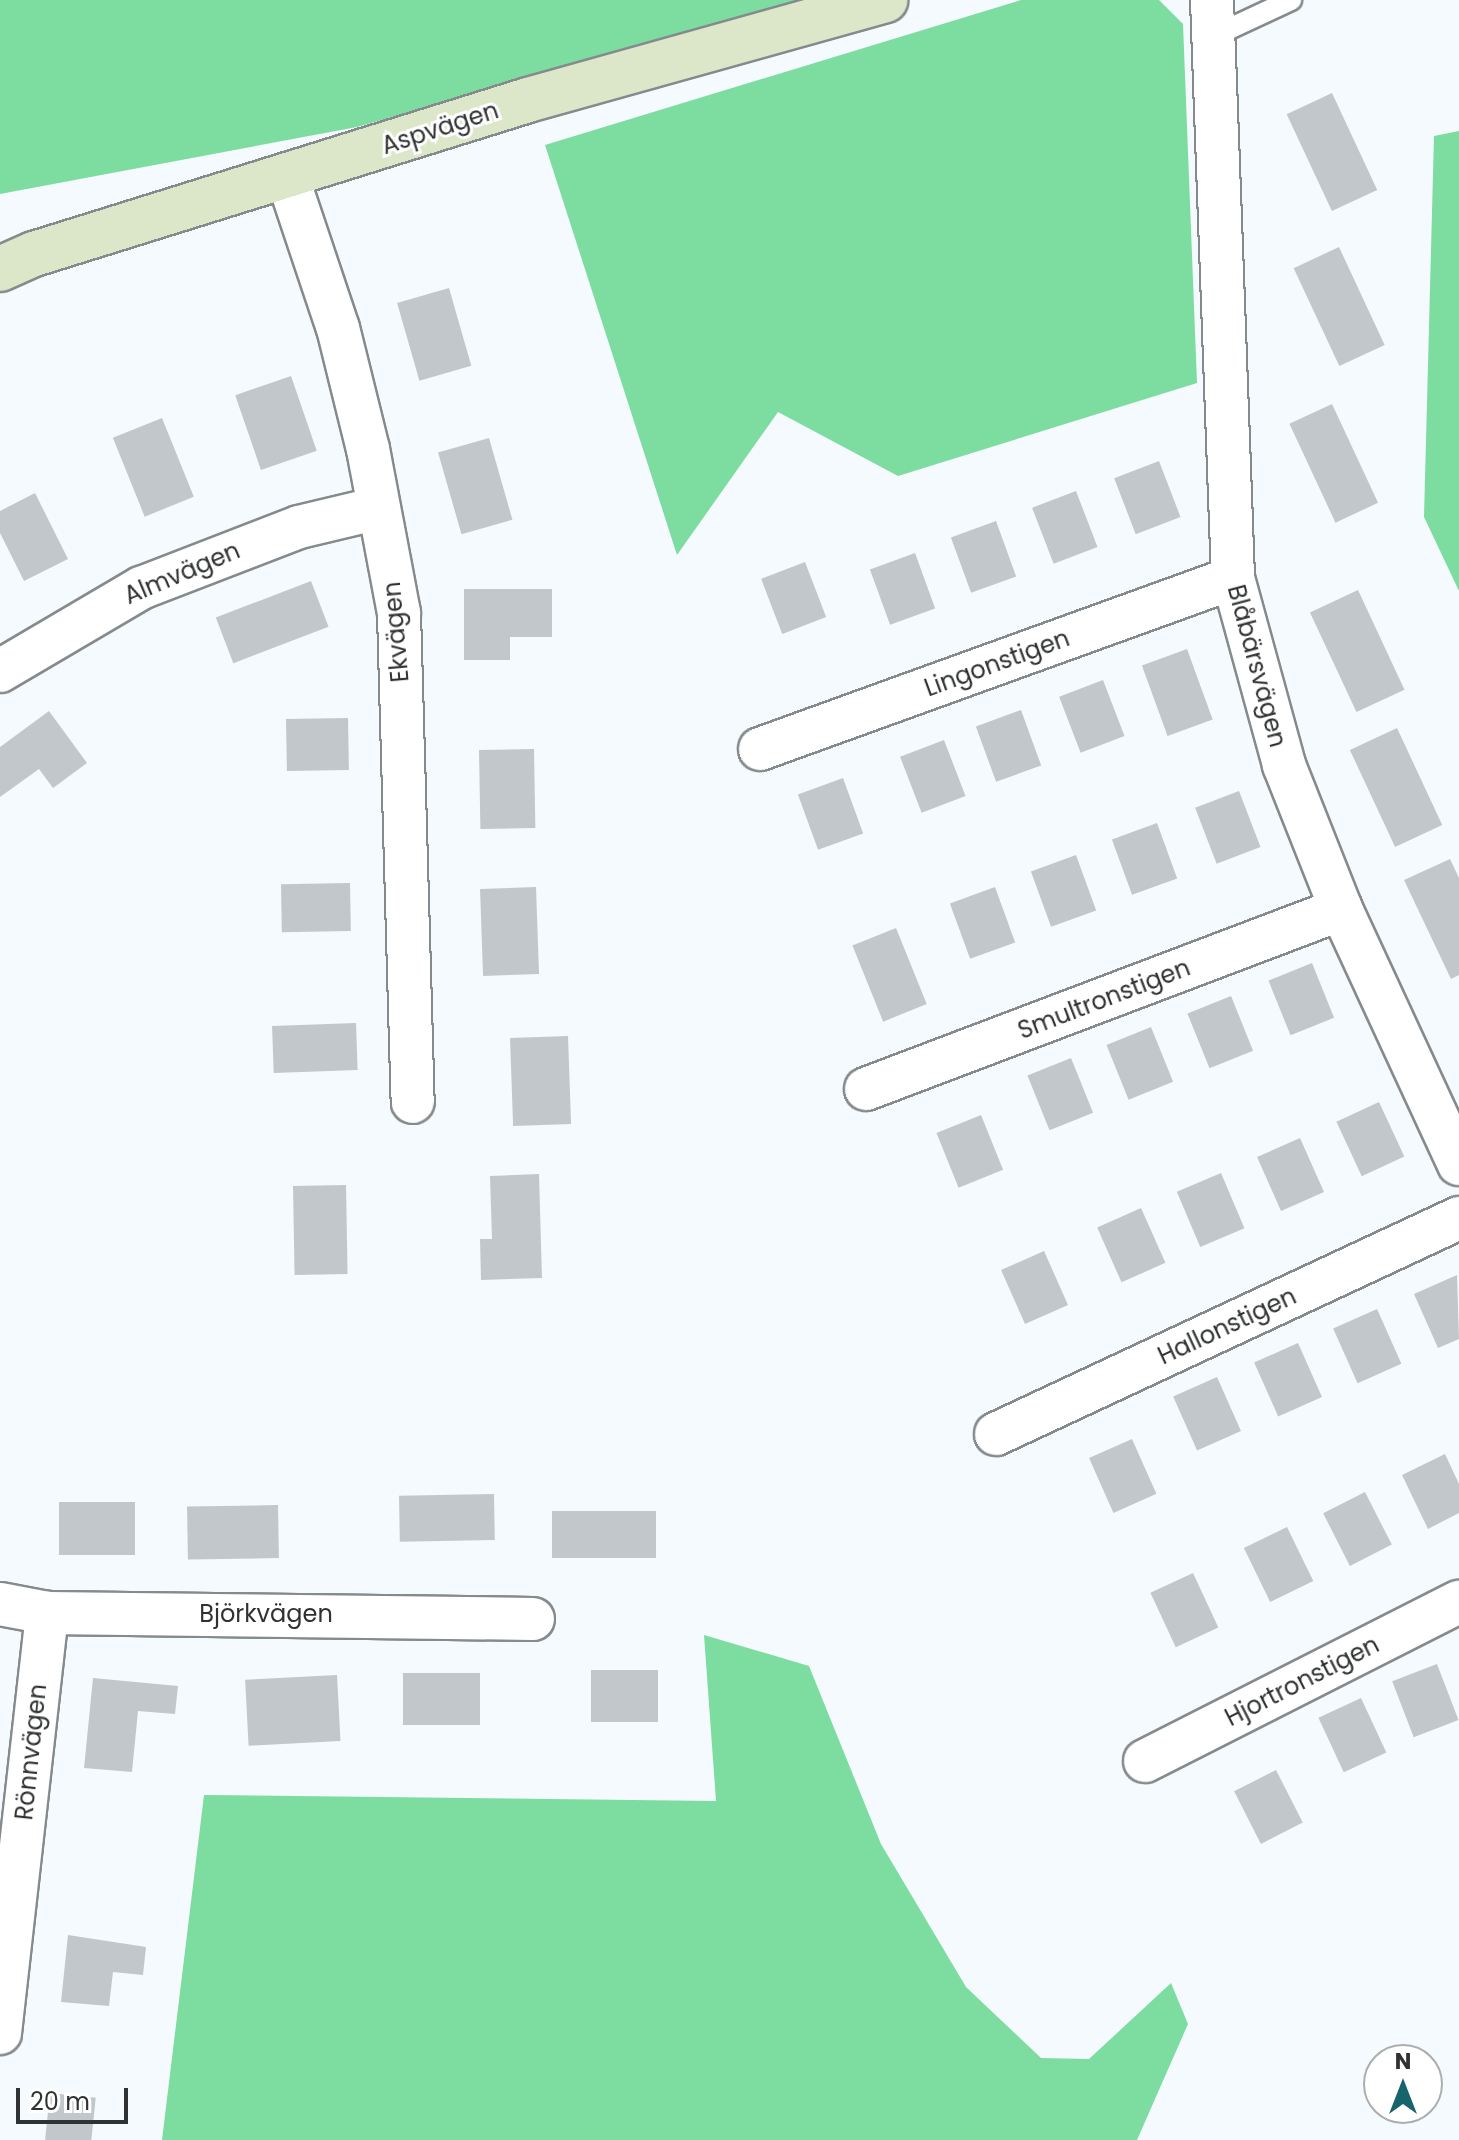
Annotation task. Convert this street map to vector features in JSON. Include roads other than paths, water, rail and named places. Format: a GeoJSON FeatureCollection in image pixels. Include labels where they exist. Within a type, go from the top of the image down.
{"type":"FeatureCollection","features":[{"type":"Feature","properties":{"kind":"street","name":"Aspvägen"},"geometry":{"type":"LineString","coordinates":[[0,269],[528,100],[885,0]]}},
{"type":"Feature","properties":{"kind":"street","name":"Blåbärsvägen"},"geometry":{"type":"LineString","coordinates":[[1214,18],[1233,578],[1284,765],[1341,909],[1459,1164]]}},
{"type":"Feature","properties":{"kind":"street","name":"Ekvägen"},"geometry":{"type":"LineString","coordinates":[[287,176],[338,328],[379,508],[399,613],[413,1102]]}},
{"type":"Feature","properties":{"kind":"street","name":"Almvägen"},"geometry":{"type":"LineString","coordinates":[[0,671],[141,588],[299,527],[379,508]]}},
{"type":"Feature","properties":{"kind":"street","name":"Lingonstigen"},"geometry":{"type":"LineString","coordinates":[[760,749],[1233,578]]}},
{"type":"Feature","properties":{"kind":"street","name":"Smultronstigen"},"geometry":{"type":"LineString","coordinates":[[866,1089],[1341,909]]}},
{"type":"Feature","properties":{"kind":"street","name":"Hallonstigen"},"geometry":{"type":"LineString","coordinates":[[996,1434],[1459,1218]]}},
{"type":"Feature","properties":{"kind":"street","name":"Hjortronstigen"},"geometry":{"type":"LineString","coordinates":[[1145,1761],[1459,1602]]}},
{"type":"Feature","properties":{"kind":"street","name":"Björkvägen"},"geometry":{"type":"LineString","coordinates":[[0,1604],[47,1613],[533,1619]]}},
{"type":"Feature","properties":{"kind":"street","name":"Rönnvägen"},"geometry":{"type":"LineString","coordinates":[[0,2033],[47,1613]]}},
{"type":"Feature","properties":{"kind":"lane","name":"Blåbärsvägen"},"geometry":{"type":"LineString","coordinates":[[1214,18],[1291,0]]}}]}
